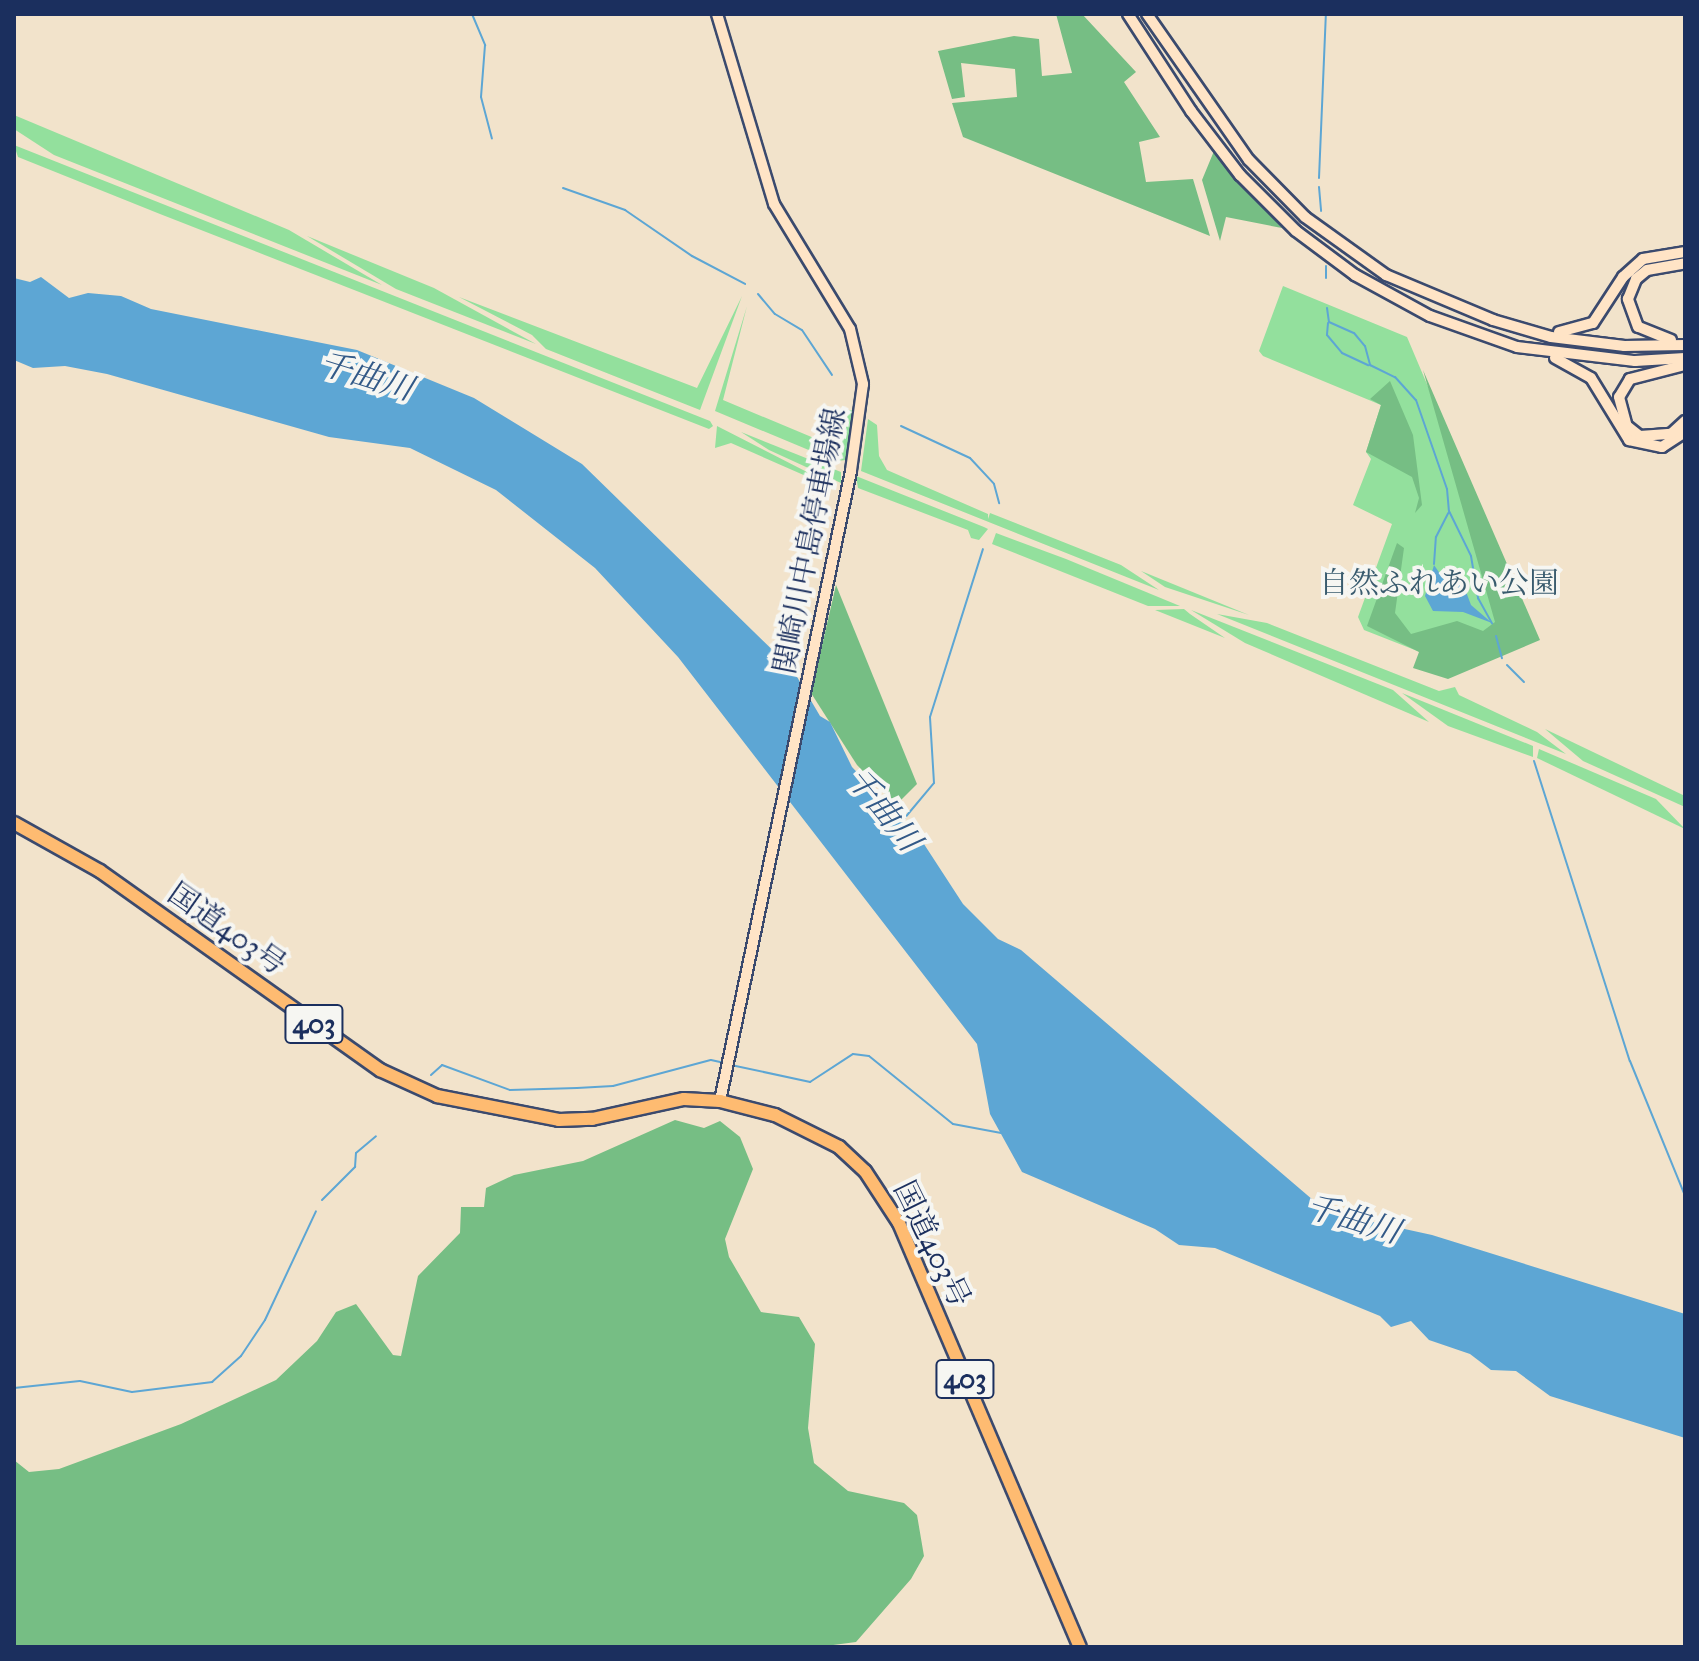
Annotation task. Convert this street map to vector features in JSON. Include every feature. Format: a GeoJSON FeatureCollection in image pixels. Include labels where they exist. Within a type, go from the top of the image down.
{"type":"FeatureCollection","features":[{"type":"Feature","properties":{"kind":"highway","name":"国道403号"},"geometry":{"type":"LineString","coordinates":[[14,823],[100,871],[380,1070],[437,1096],[559,1120],[592,1119],[684,1099],[721,1095],[775,1115],[830,1141],[877,1187],[899,1223],[1080,1647]]}},
{"type":"Feature","properties":{"kind":"main road","name":"関崎川中島停車場線"},"geometry":{"type":"LineString","coordinates":[[717,14],[774,204],[850,329],[863,371],[861,413],[849,478],[721,1095]]}},
{"type":"Feature","properties":{"kind":"main road"},"geometry":{"type":"LineString","coordinates":[[1128,14],[1216,146],[1304,238],[1355,275],[1430,316],[1584,371],[1620,431],[1639,445],[1662,447],[1685,432]]}},
{"type":"Feature","properties":{"kind":"main road"},"geometry":{"type":"LineString","coordinates":[[1147,14],[1227,133],[1305,217],[1398,281],[1525,329],[1624,346],[1685,343]]}},
{"type":"Feature","properties":{"kind":"main road"},"geometry":{"type":"LineString","coordinates":[[1525,329],[1582,329],[1601,315],[1632,267],[1643,259],[1685,252]]}},
{"type":"Feature","properties":{"kind":"main road"},"geometry":{"type":"LineString","coordinates":[[1685,263],[1647,270],[1636,279],[1628,299],[1633,321],[1648,335],[1685,343]]}},
{"type":"Feature","properties":{"kind":"main road"},"geometry":{"type":"LineString","coordinates":[[1517,347],[1635,361],[1685,358]]}},
{"type":"Feature","properties":{"kind":"main road"},"geometry":{"type":"LineString","coordinates":[[1685,365],[1630,379],[1619,397],[1627,426],[1640,436],[1671,434],[1685,421]]}},
{"type":"Feature","properties":{"kind":"green space"},"geometry":{"type":"Polygon","coordinates":[[[1056,14],[1082,14],[1136,72],[1124,82],[1160,137],[1139,142],[1146,182],[1193,179],[1210,236],[963,137],[952,103],[1017,97],[1015,69],[961,63],[965,97],[952,99],[938,51],[1014,36],[1039,39],[1042,76],[1072,73],[1056,14]]]}},
{"type":"Feature","properties":{"kind":"green space"},"geometry":{"type":"Polygon","coordinates":[[[14,115],[289,230],[382,285],[54,155],[14,129],[14,115]]]}},
{"type":"Feature","properties":{"kind":"green space"},"geometry":{"type":"Polygon","coordinates":[[[14,145],[710,421],[713,426],[709,429],[18,157],[14,145]]]}},
{"type":"Feature","properties":{"kind":"green space"},"geometry":{"type":"Polygon","coordinates":[[[1214,151],[1282,228],[1226,217],[1220,241],[1202,180],[1214,151]]]}},
{"type":"Feature","properties":{"kind":"green space"},"geometry":{"type":"Polygon","coordinates":[[[307,236],[434,288],[536,344],[396,289],[307,236]]]}},
{"type":"Feature","properties":{"kind":"green space","name":"自然ふれあい公園"},"geometry":{"type":"Polygon","coordinates":[[[1283,286],[1407,337],[1526,618],[1420,652],[1364,630],[1358,617],[1392,524],[1353,505],[1371,459],[1366,452],[1381,405],[1263,356],[1259,351],[1283,286]]]}},
{"type":"Feature","properties":{"kind":"green space"},"geometry":{"type":"Polygon","coordinates":[[[742,296],[700,410],[546,349],[532,335],[459,297],[697,388],[742,296]]]}},
{"type":"Feature","properties":{"kind":"green space"},"geometry":{"type":"Polygon","coordinates":[[[747,306],[723,400],[833,446],[840,443],[849,410],[858,411],[847,460],[835,461],[715,411],[747,306]]]}},
{"type":"Feature","properties":{"kind":"green space"},"geometry":{"type":"Polygon","coordinates":[[[1423,370],[1540,640],[1448,679],[1413,668],[1419,652],[1367,626],[1397,543],[1404,548],[1395,613],[1411,634],[1457,621],[1483,631],[1495,622],[1423,370]]]}},
{"type":"Feature","properties":{"kind":"green space"},"geometry":{"type":"Polygon","coordinates":[[[1390,381],[1413,435],[1422,505],[1415,513],[1419,498],[1412,477],[1366,452],[1381,405],[1370,399],[1390,381]]]}},
{"type":"Feature","properties":{"kind":"green space"},"geometry":{"type":"Polygon","coordinates":[[[868,419],[877,425],[879,456],[887,470],[988,514],[988,519],[990,513],[1121,565],[1159,590],[861,471],[868,419]]]}},
{"type":"Feature","properties":{"kind":"green space"},"geometry":{"type":"Polygon","coordinates":[[[717,426],[807,472],[815,480],[731,443],[715,448],[717,426]]]}},
{"type":"Feature","properties":{"kind":"green space"},"geometry":{"type":"Polygon","coordinates":[[[741,432],[841,472],[841,483],[769,450],[741,432]]]}},
{"type":"Feature","properties":{"kind":"green space"},"geometry":{"type":"Polygon","coordinates":[[[856,476],[988,529],[979,540],[971,538],[968,530],[858,488],[856,476]]]}},
{"type":"Feature","properties":{"kind":"green space"},"geometry":{"type":"Polygon","coordinates":[[[996,533],[1180,606],[1148,606],[992,544],[996,533]]]}},
{"type":"Feature","properties":{"kind":"green space"},"geometry":{"type":"Polygon","coordinates":[[[1141,571],[1249,615],[1165,587],[1141,571]]]}},
{"type":"Feature","properties":{"kind":"green space"},"geometry":{"type":"Polygon","coordinates":[[[836,585],[917,784],[896,805],[857,765],[811,693],[836,585]]]}},
{"type":"Feature","properties":{"kind":"green space"},"geometry":{"type":"Polygon","coordinates":[[[1184,609],[1190,614],[1225,638],[1155,610],[1184,609]]]}},
{"type":"Feature","properties":{"kind":"green space"},"geometry":{"type":"Polygon","coordinates":[[[1191,610],[1393,690],[1429,722],[1245,643],[1191,610]]]}},
{"type":"Feature","properties":{"kind":"green space"},"geometry":{"type":"Polygon","coordinates":[[[1217,614],[1267,623],[1439,691],[1455,687],[1459,695],[1537,732],[1566,754],[1217,614]]]}},
{"type":"Feature","properties":{"kind":"green space"},"geometry":{"type":"Polygon","coordinates":[[[1402,693],[1533,746],[1533,757],[1448,726],[1402,693]]]}},
{"type":"Feature","properties":{"kind":"green space"},"geometry":{"type":"Polygon","coordinates":[[[1545,729],[1685,796],[1685,807],[1583,761],[1545,729]]]}},
{"type":"Feature","properties":{"kind":"green space"},"geometry":{"type":"Polygon","coordinates":[[[1539,749],[1656,799],[1685,829],[1537,758],[1539,749]]]}},
{"type":"Feature","properties":{"kind":"green space"},"geometry":{"type":"Polygon","coordinates":[[[675,1120],[704,1128],[720,1121],[740,1137],[753,1169],[725,1239],[729,1257],[761,1312],[799,1317],[815,1344],[808,1428],[814,1463],[848,1491],[904,1503],[917,1515],[924,1556],[911,1579],[856,1642],[818,1647],[14,1647],[14,1460],[29,1472],[59,1469],[181,1424],[276,1380],[317,1341],[336,1312],[356,1304],[393,1355],[401,1356],[418,1276],[460,1233],[461,1207],[484,1207],[486,1188],[514,1175],[583,1161],[675,1120]]]}},
{"type":"Feature","properties":{"kind":"water","name":"千曲川"},"geometry":{"type":"Polygon","coordinates":[[[41,277],[69,298],[88,293],[121,296],[151,309],[357,350],[474,398],[582,464],[793,670],[820,716],[830,722],[852,767],[922,841],[963,904],[998,939],[1021,950],[1327,1212],[1432,1235],[1685,1314],[1685,1438],[1550,1396],[1516,1371],[1491,1370],[1470,1354],[1429,1340],[1411,1321],[1391,1327],[1380,1316],[1215,1248],[1179,1245],[1155,1229],[1022,1172],[990,1114],[977,1044],[678,657],[595,568],[496,490],[410,448],[329,437],[107,374],[65,366],[33,368],[14,360],[14,278],[30,282],[41,277]]]}},
{"type":"Feature","properties":{"kind":"water"},"geometry":{"type":"Polygon","coordinates":[[[1434,565],[1445,581],[1462,581],[1471,605],[1492,623],[1463,612],[1433,611],[1425,596],[1434,565]]]}},
{"type":"Feature","properties":{"kind":"waterway"},"geometry":{"type":"LineString","coordinates":[[472,14],[485,45],[481,97],[492,139]]}},
{"type":"Feature","properties":{"kind":"waterway"},"geometry":{"type":"LineString","coordinates":[[1319,178],[1326,14]]}},
{"type":"Feature","properties":{"kind":"waterway"},"geometry":{"type":"LineString","coordinates":[[1319,187],[1321,211]]}},
{"type":"Feature","properties":{"kind":"waterway"},"geometry":{"type":"LineString","coordinates":[[563,188],[625,210],[692,256],[745,284]]}},
{"type":"Feature","properties":{"kind":"waterway"},"geometry":{"type":"LineString","coordinates":[[1326,266],[1326,278]]}},
{"type":"Feature","properties":{"kind":"waterway"},"geometry":{"type":"LineString","coordinates":[[758,294],[775,314],[802,330],[832,375]]}},
{"type":"Feature","properties":{"kind":"waterway"},"geometry":{"type":"LineString","coordinates":[[1327,308],[1329,322],[1354,333],[1365,346],[1370,365],[1395,377],[1416,400],[1447,489],[1449,511],[1471,556],[1478,598],[1492,623]]}},
{"type":"Feature","properties":{"kind":"waterway"},"geometry":{"type":"LineString","coordinates":[[1328,323],[1327,335],[1342,353],[1368,365]]}},
{"type":"Feature","properties":{"kind":"waterway"},"geometry":{"type":"LineString","coordinates":[[901,426],[970,458],[994,484],[999,503]]}},
{"type":"Feature","properties":{"kind":"waterway"},"geometry":{"type":"LineString","coordinates":[[1434,564],[1436,537],[1448,513]]}},
{"type":"Feature","properties":{"kind":"waterway","name":"千曲川"},"geometry":{"type":"LineString","coordinates":[[903,820],[934,783],[930,717],[983,549]]}},
{"type":"Feature","properties":{"kind":"waterway"},"geometry":{"type":"LineString","coordinates":[[1496,636],[1502,658]]}},
{"type":"Feature","properties":{"kind":"waterway"},"geometry":{"type":"LineString","coordinates":[[1507,665],[1524,682]]}},
{"type":"Feature","properties":{"kind":"waterway"},"geometry":{"type":"LineString","coordinates":[[1534,761],[1630,1061],[1685,1196]]}},
{"type":"Feature","properties":{"kind":"waterway"},"geometry":{"type":"LineString","coordinates":[[731,1065],[810,1082],[853,1054],[869,1056],[953,1124],[1001,1133]]}},
{"type":"Feature","properties":{"kind":"waterway"},"geometry":{"type":"LineString","coordinates":[[431,1075],[442,1065],[510,1090],[577,1088],[613,1086],[711,1060],[725,1063]]}},
{"type":"Feature","properties":{"kind":"waterway"},"geometry":{"type":"LineString","coordinates":[[322,1200],[355,1167],[356,1153],[376,1136]]}},
{"type":"Feature","properties":{"kind":"waterway"},"geometry":{"type":"LineString","coordinates":[[14,1388],[80,1381],[132,1392],[212,1382],[241,1356],[265,1320],[316,1211]]}}]}
